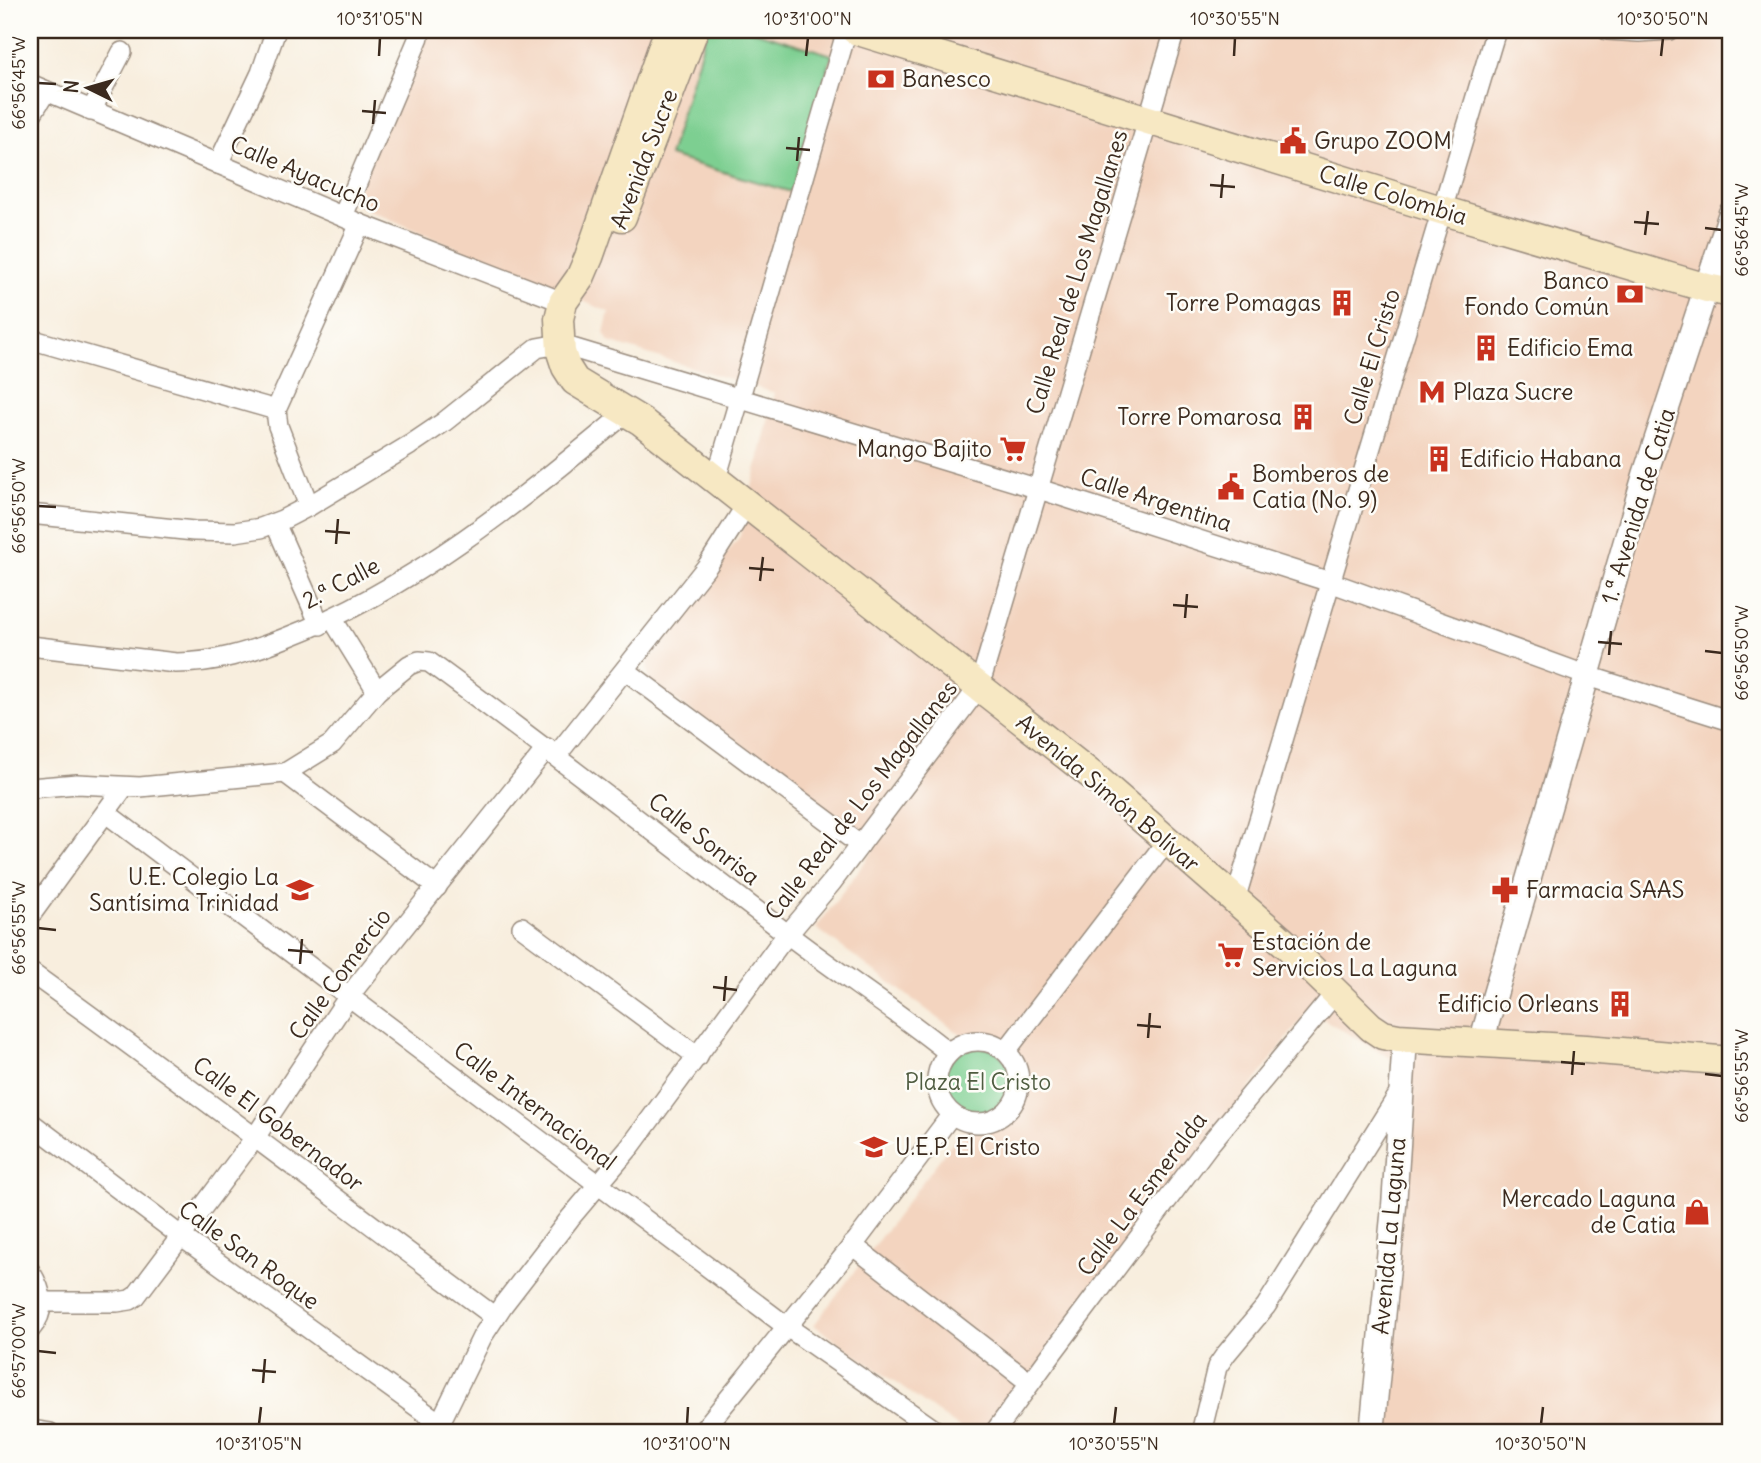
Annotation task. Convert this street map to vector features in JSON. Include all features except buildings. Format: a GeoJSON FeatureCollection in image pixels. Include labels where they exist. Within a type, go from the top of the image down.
{"type":"FeatureCollection","features":[{"type":"Feature","properties":{"kind":"main road","name":"Avenida Sucre"},"geometry":{"type":"LineString","coordinates":[[580,278],[671,30]]}},
{"type":"Feature","properties":{"kind":"main road","name":"Avenida Sucre"},"geometry":{"type":"LineString","coordinates":[[559,344],[559,319],[563,302],[580,278],[608,253],[694,30]]}},
{"type":"Feature","properties":{"kind":"main road","name":"Calle Colombia"},"geometry":{"type":"LineString","coordinates":[[855,30],[1441,210],[1719,290]]}},
{"type":"Feature","properties":{"kind":"main road","name":"Avenida Simón Bolívar"},"geometry":{"type":"LineString","coordinates":[[559,344],[566,367],[575,381],[627,412],[1099,781],[1383,1035],[1405,1039],[1731,1061]]}},
{"type":"Feature","properties":{"kind":"street"},"geometry":{"type":"LineString","coordinates":[[218,164],[261,73],[276,30]]}},
{"type":"Feature","properties":{"kind":"street"},"geometry":{"type":"LineString","coordinates":[[716,480],[847,30]]}},
{"type":"Feature","properties":{"kind":"street","name":"Calle Real de Los Magallanes"},"geometry":{"type":"LineString","coordinates":[[438,1428],[482,1337],[495,1317],[698,1057],[788,935],[860,845],[979,687],[1175,30]]}},
{"type":"Feature","properties":{"kind":"street","name":"Calle El Cristo"},"geometry":{"type":"LineString","coordinates":[[1235,900],[1496,30]]}},
{"type":"Feature","properties":{"kind":"street"},"geometry":{"type":"LineString","coordinates":[[1608,30],[1669,30]]}},
{"type":"Feature","properties":{"kind":"street"},"geometry":{"type":"LineString","coordinates":[[309,506],[278,426],[276,410],[419,37]]}},
{"type":"Feature","properties":{"kind":"street"},"geometry":{"type":"LineString","coordinates":[[91,111],[122,52]]}},
{"type":"Feature","properties":{"kind":"street"},"geometry":{"type":"LineString","coordinates":[[30,117],[38,88]]}},
{"type":"Feature","properties":{"kind":"street","name":"Calle Ayacucho"},"geometry":{"type":"LineString","coordinates":[[38,88],[351,220],[546,298],[563,302]]}},
{"type":"Feature","properties":{"kind":"street","name":"1.ª Avenida de Catia"},"geometry":{"type":"LineString","coordinates":[[1481,1043],[1645,475],[1719,290],[1731,213]]}},
{"type":"Feature","properties":{"kind":"street"},"geometry":{"type":"LineString","coordinates":[[30,339],[276,410]]}},
{"type":"Feature","properties":{"kind":"street"},"geometry":{"type":"LineString","coordinates":[[30,514],[194,531],[235,532],[261,528],[309,506],[444,422],[537,348],[559,344]]}},
{"type":"Feature","properties":{"kind":"street","name":"Calle Argentina"},"geometry":{"type":"LineString","coordinates":[[559,344],[1039,489],[1330,582],[1588,676],[1731,721]]}},
{"type":"Feature","properties":{"kind":"street","name":"2.ª Calle"},"geometry":{"type":"LineString","coordinates":[[30,646],[176,663],[199,663],[248,652],[326,621],[458,545],[562,466],[627,412]]}},
{"type":"Feature","properties":{"kind":"street","name":"Calle Comercio"},"geometry":{"type":"LineString","coordinates":[[36,1302],[130,1300],[135,1296],[254,1139],[349,996],[551,752],[625,670],[708,565],[747,504]]}},
{"type":"Feature","properties":{"kind":"street"},"geometry":{"type":"LineString","coordinates":[[30,788],[77,784],[124,787],[285,773],[332,744],[377,691],[326,621],[275,523]]}},
{"type":"Feature","properties":{"kind":"street","name":"Calle Sonrisa"},"geometry":{"type":"LineString","coordinates":[[377,691],[409,665],[429,662],[551,752],[788,935],[920,1029],[949,1053]]}},
{"type":"Feature","properties":{"kind":"street"},"geometry":{"type":"LineString","coordinates":[[625,670],[860,845]]}},
{"type":"Feature","properties":{"kind":"street"},"geometry":{"type":"LineString","coordinates":[[285,773],[437,887]]}},
{"type":"Feature","properties":{"kind":"street"},"geometry":{"type":"LineString","coordinates":[[30,916],[124,787]]}},
{"type":"Feature","properties":{"kind":"street","name":"Calle Internacional"},"geometry":{"type":"LineString","coordinates":[[106,813],[786,1326],[939,1433]]}},
{"type":"Feature","properties":{"kind":"street"},"geometry":{"type":"LineString","coordinates":[[1006,1051],[1167,841]]}},
{"type":"Feature","properties":{"kind":"street"},"geometry":{"type":"LineString","coordinates":[[522,927],[698,1057]]}},
{"type":"Feature","properties":{"kind":"street","name":"Calle El Gobernador"},"geometry":{"type":"LineString","coordinates":[[30,972],[166,1070],[254,1139],[495,1317]]}},
{"type":"Feature","properties":{"kind":"street","name":"Calle La Esmeralda"},"geometry":{"type":"LineString","coordinates":[[994,1433],[1209,1146],[1336,992]]}},
{"type":"Feature","properties":{"kind":"street","name":"Avenida La Laguna"},"geometry":{"type":"LineString","coordinates":[[1372,1433],[1394,1206],[1405,1039]]}},
{"type":"Feature","properties":{"kind":"street"},"geometry":{"type":"LineString","coordinates":[[973,1041],[994,1044],[1006,1051],[1016,1066],[1019,1077],[1017,1098],[1011,1108],[984,1124],[962,1121],[951,1114],[937,1088],[940,1066],[949,1053],[962,1044],[973,1041]]}},
{"type":"Feature","properties":{"kind":"street"},"geometry":{"type":"LineString","coordinates":[[1200,1433],[1217,1367],[1266,1306],[1401,1091]]}},
{"type":"Feature","properties":{"kind":"street"},"geometry":{"type":"LineString","coordinates":[[701,1433],[852,1245],[951,1114]]}},
{"type":"Feature","properties":{"kind":"street","name":"Calle San Roque"},"geometry":{"type":"LineString","coordinates":[[30,1122],[438,1428]]}},
{"type":"Feature","properties":{"kind":"street"},"geometry":{"type":"LineString","coordinates":[[852,1245],[1030,1383]]}},
{"type":"Feature","properties":{"kind":"street"},"geometry":{"type":"LineString","coordinates":[[30,1271],[38,1283],[38,1321],[30,1330]]}},
{"type":"Feature","properties":{"kind":"street"},"geometry":{"type":"LineString","coordinates":[[30,1430],[50,1433]]}},
{"type":"Feature","properties":{"kind":"shaded area"},"geometry":{"type":"Polygon","coordinates":[[[424,30],[1731,30],[1731,1433],[1383,1433],[1411,1070],[1308,1010],[1138,1241],[989,1433],[966,1433],[814,1325],[961,1131],[993,1128],[1006,1123],[1018,1111],[1025,1095],[1023,1064],[1013,1050],[1001,1041],[980,1033],[961,1035],[816,928],[876,847],[648,680],[647,663],[740,536],[775,393],[609,342],[604,333],[609,312],[352,203],[424,30]]]}},
{"type":"Feature","properties":{"kind":"green space"},"geometry":{"type":"Polygon","coordinates":[[[707,30],[750,30],[832,55],[791,192],[669,156],[707,30]]]}},
{"type":"Feature","properties":{"kind":"green space","name":"Plaza El Cristo"},"geometry":{"type":"Polygon","coordinates":[[[985,1047],[998,1053],[1007,1062],[1011,1068],[1011,1096],[1003,1107],[992,1115],[971,1117],[953,1107],[945,1096],[943,1075],[953,1057],[964,1049],[985,1047]]]}},
{"type":"Feature","properties":{"kind":"place","name":"Banesco"},"geometry":{"type":"Point","coordinates":[881,79]}},
{"type":"Feature","properties":{"kind":"place","name":"Grupo ZOOM"},"geometry":{"type":"Point","coordinates":[1293,141]}},
{"type":"Feature","properties":{"kind":"place","name":"Banco Fondo Común"},"geometry":{"type":"Point","coordinates":[1630,294]}},
{"type":"Feature","properties":{"kind":"place","name":"Torre Pomagas"},"geometry":{"type":"Point","coordinates":[1342,303]}},
{"type":"Feature","properties":{"kind":"place","name":"Edificio Ema"},"geometry":{"type":"Point","coordinates":[1486,348]}},
{"type":"Feature","properties":{"kind":"place","name":"Plaza Sucre"},"geometry":{"type":"Point","coordinates":[1432,392]}},
{"type":"Feature","properties":{"kind":"place","name":"Torre Pomarosa"},"geometry":{"type":"Point","coordinates":[1303,417]}},
{"type":"Feature","properties":{"kind":"place","name":"Mango Bajito"},"geometry":{"type":"Point","coordinates":[1013,449]}},
{"type":"Feature","properties":{"kind":"place","name":"Edificio Habana"},"geometry":{"type":"Point","coordinates":[1439,459]}},
{"type":"Feature","properties":{"kind":"place","name":"Bomberos de Catia (No. 9)"},"geometry":{"type":"Point","coordinates":[1231,487]}},
{"type":"Feature","properties":{"kind":"place","name":"U.E. Colegio La Santísima Trinidad"},"geometry":{"type":"Point","coordinates":[300,890]}},
{"type":"Feature","properties":{"kind":"place","name":"Farmacia SAAS"},"geometry":{"type":"Point","coordinates":[1505,890]}},
{"type":"Feature","properties":{"kind":"place","name":"Estación de Servicios La Laguna"},"geometry":{"type":"Point","coordinates":[1231,955]}},
{"type":"Feature","properties":{"kind":"place","name":"Edificio Orleans"},"geometry":{"type":"Point","coordinates":[1620,1004]}},
{"type":"Feature","properties":{"kind":"place","name":"U.E.P. El Cristo"},"geometry":{"type":"Point","coordinates":[874,1147]}},
{"type":"Feature","properties":{"kind":"place","name":"Mercado Laguna de Catia"},"geometry":{"type":"Point","coordinates":[1697,1212]}}]}
